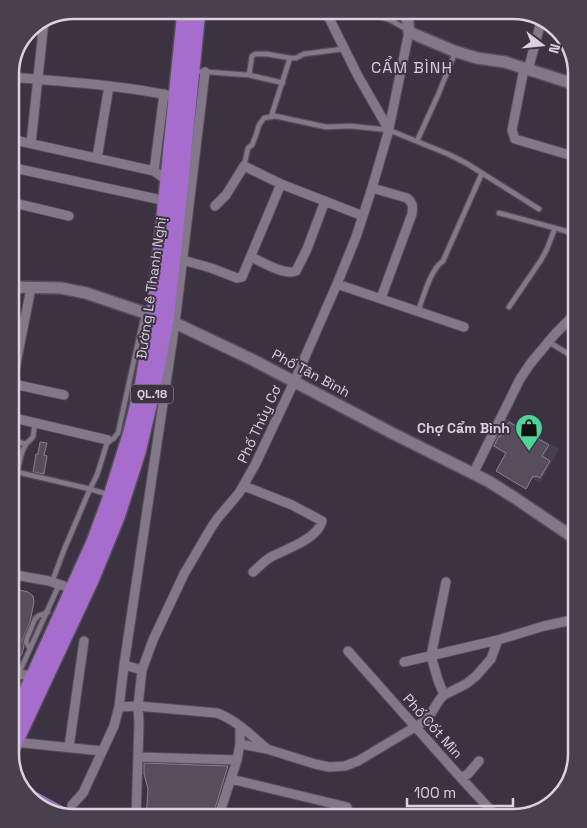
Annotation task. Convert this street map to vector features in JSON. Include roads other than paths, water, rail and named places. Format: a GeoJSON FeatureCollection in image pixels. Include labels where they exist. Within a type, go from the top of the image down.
{"type":"FeatureCollection","features":[{"type":"Feature","properties":{"kind":"highway","name":"Đường Lê Thanh Nghị"},"geometry":{"type":"LineString","coordinates":[[160,318],[168,181],[170,96],[184,19]]}},
{"type":"Feature","properties":{"kind":"highway","name":"Đường Lê Thanh Nghị"},"geometry":{"type":"LineString","coordinates":[[19,732],[92,578],[117,517],[117,497],[131,432],[160,318],[178,259],[198,72],[198,19]]}},
{"type":"Feature","properties":{"kind":"highway","name":"Đường Lê Thanh Nghị"},"geometry":{"type":"LineString","coordinates":[[21,674],[62,585],[94,542],[117,497]]}},
{"type":"Feature","properties":{"kind":"street"},"geometry":{"type":"LineString","coordinates":[[330,19],[358,76],[388,130]]}},
{"type":"Feature","properties":{"kind":"street"},"geometry":{"type":"LineString","coordinates":[[407,19],[409,32],[456,52],[505,62],[568,82]]}},
{"type":"Feature","properties":{"kind":"street"},"geometry":{"type":"LineString","coordinates":[[540,25],[526,69],[512,130],[515,139],[568,154]]}},
{"type":"Feature","properties":{"kind":"street"},"geometry":{"type":"LineString","coordinates":[[31,143],[43,28]]}},
{"type":"Feature","properties":{"kind":"street","name":"Phố Thủy Cơ"},"geometry":{"type":"LineString","coordinates":[[136,809],[138,709],[142,670],[153,640],[184,574],[217,519],[235,499],[256,465],[337,284],[356,237],[372,188],[388,130],[409,32]]}},
{"type":"Feature","properties":{"kind":"street"},"geometry":{"type":"LineString","coordinates":[[19,78],[109,86],[170,96],[154,171]]}},
{"type":"Feature","properties":{"kind":"street"},"geometry":{"type":"LineString","coordinates":[[98,158],[109,86]]}},
{"type":"Feature","properties":{"kind":"street"},"geometry":{"type":"LineString","coordinates":[[19,141],[154,171],[168,181]]}},
{"type":"Feature","properties":{"kind":"street"},"geometry":{"type":"LineString","coordinates":[[215,206],[226,195],[244,166],[281,184],[363,216]]}},
{"type":"Feature","properties":{"kind":"street"},"geometry":{"type":"LineString","coordinates":[[19,169],[166,202]]}},
{"type":"Feature","properties":{"kind":"street"},"geometry":{"type":"LineString","coordinates":[[178,259],[240,278],[245,272],[281,184]]}},
{"type":"Feature","properties":{"kind":"street"},"geometry":{"type":"LineString","coordinates":[[372,188],[407,198],[413,206],[412,214],[381,298]]}},
{"type":"Feature","properties":{"kind":"street"},"geometry":{"type":"LineString","coordinates":[[251,257],[290,273],[296,271],[325,201]]}},
{"type":"Feature","properties":{"kind":"street"},"geometry":{"type":"LineString","coordinates":[[19,204],[69,216]]}},
{"type":"Feature","properties":{"kind":"street"},"geometry":{"type":"LineString","coordinates":[[337,284],[464,326]]}},
{"type":"Feature","properties":{"kind":"street","name":"Phố Tân Bình"},"geometry":{"type":"LineString","coordinates":[[19,287],[61,288],[86,294],[160,318],[251,359],[473,474],[512,496],[568,534]]}},
{"type":"Feature","properties":{"kind":"street"},"geometry":{"type":"LineString","coordinates":[[19,349],[31,288]]}},
{"type":"Feature","properties":{"kind":"street"},"geometry":{"type":"LineString","coordinates":[[72,805],[84,793],[114,726],[119,707],[160,318]]}},
{"type":"Feature","properties":{"kind":"street"},"geometry":{"type":"LineString","coordinates":[[473,474],[520,379],[530,364],[568,322]]}},
{"type":"Feature","properties":{"kind":"street"},"geometry":{"type":"LineString","coordinates":[[19,385],[64,395]]}},
{"type":"Feature","properties":{"kind":"street"},"geometry":{"type":"LineString","coordinates":[[19,419],[108,440]]}},
{"type":"Feature","properties":{"kind":"street"},"geometry":{"type":"LineString","coordinates":[[244,486],[292,505],[322,521],[319,530],[314,534],[269,558],[253,572]]}},
{"type":"Feature","properties":{"kind":"street"},"geometry":{"type":"LineString","coordinates":[[19,576],[62,585]]}},
{"type":"Feature","properties":{"kind":"street"},"geometry":{"type":"LineString","coordinates":[[444,695],[431,656],[446,582]]}},
{"type":"Feature","properties":{"kind":"street"},"geometry":{"type":"LineString","coordinates":[[404,662],[498,640],[568,621]]}},
{"type":"Feature","properties":{"kind":"street"},"geometry":{"type":"LineString","coordinates":[[240,744],[267,749],[329,767],[345,766],[358,761],[428,718],[444,695],[466,684],[476,676],[491,658],[498,640]]}},
{"type":"Feature","properties":{"kind":"street"},"geometry":{"type":"LineString","coordinates":[[69,747],[84,641]]}},
{"type":"Feature","properties":{"kind":"street","name":"Phố Cốt Mìn"},"geometry":{"type":"LineString","coordinates":[[348,651],[490,809]]}},
{"type":"Feature","properties":{"kind":"street"},"geometry":{"type":"LineString","coordinates":[[124,666],[142,670]]}},
{"type":"Feature","properties":{"kind":"street"},"geometry":{"type":"LineString","coordinates":[[119,707],[216,713],[225,716],[240,726],[267,749]]}},
{"type":"Feature","properties":{"kind":"street"},"geometry":{"type":"LineString","coordinates":[[221,809],[237,760],[240,744],[240,726]]}},
{"type":"Feature","properties":{"kind":"street"},"geometry":{"type":"LineString","coordinates":[[19,744],[24,742],[102,751]]}},
{"type":"Feature","properties":{"kind":"street"},"geometry":{"type":"LineString","coordinates":[[138,758],[237,760]]}},
{"type":"Feature","properties":{"kind":"street"},"geometry":{"type":"LineString","coordinates":[[461,778],[468,774],[479,761]]}},
{"type":"Feature","properties":{"kind":"street"},"geometry":{"type":"LineString","coordinates":[[230,779],[347,807]]}},
{"type":"Feature","properties":{"kind":"lane"},"geometry":{"type":"LineString","coordinates":[[387,19],[409,32]]}},
{"type":"Feature","properties":{"kind":"lane"},"geometry":{"type":"LineString","coordinates":[[249,75],[252,56],[255,54],[296,58],[304,54],[345,48]]}},
{"type":"Feature","properties":{"kind":"lane"},"geometry":{"type":"LineString","coordinates":[[417,141],[456,52]]}},
{"type":"Feature","properties":{"kind":"lane"},"geometry":{"type":"LineString","coordinates":[[271,117],[290,58]]}},
{"type":"Feature","properties":{"kind":"lane"},"geometry":{"type":"LineString","coordinates":[[198,72],[249,75],[282,83]]}},
{"type":"Feature","properties":{"kind":"lane"},"geometry":{"type":"LineString","coordinates":[[244,166],[248,148],[252,145],[259,125],[264,118],[275,116],[326,127],[350,126],[388,130],[454,157],[539,209]]}},
{"type":"Feature","properties":{"kind":"lane"},"geometry":{"type":"LineString","coordinates":[[418,311],[433,273],[438,264],[443,261],[482,173]]}},
{"type":"Feature","properties":{"kind":"lane"},"geometry":{"type":"LineString","coordinates":[[499,213],[568,232]]}},
{"type":"Feature","properties":{"kind":"lane"},"geometry":{"type":"LineString","coordinates":[[509,307],[541,260],[555,228]]}},
{"type":"Feature","properties":{"kind":"lane"},"geometry":{"type":"LineString","coordinates":[[21,674],[30,649],[62,585],[64,550],[97,475],[108,440],[116,437],[121,426],[160,318]]}},
{"type":"Feature","properties":{"kind":"lane"},"geometry":{"type":"LineString","coordinates":[[549,342],[568,354]]}},
{"type":"Feature","properties":{"kind":"lane"},"geometry":{"type":"LineString","coordinates":[[19,464],[26,444],[33,437],[36,423]]}},
{"type":"Feature","properties":{"kind":"lane"},"geometry":{"type":"LineString","coordinates":[[19,442],[26,444]]}},
{"type":"Feature","properties":{"kind":"lane"},"geometry":{"type":"LineString","coordinates":[[19,472],[90,488],[117,497]]}},
{"type":"Feature","properties":{"kind":"lane"},"geometry":{"type":"LineString","coordinates":[[30,649],[26,642],[35,620],[38,616],[48,612]]}},
{"type":"Feature","properties":{"kind":"place","name":"Chợ Cẩm Bình"},"geometry":{"type":"Point","coordinates":[529,452]}},
{"type":"Feature","properties":{"kind":"district","name":"CẨM BÌNH"},"geometry":{"type":"Point","coordinates":[412,67]}}]}
